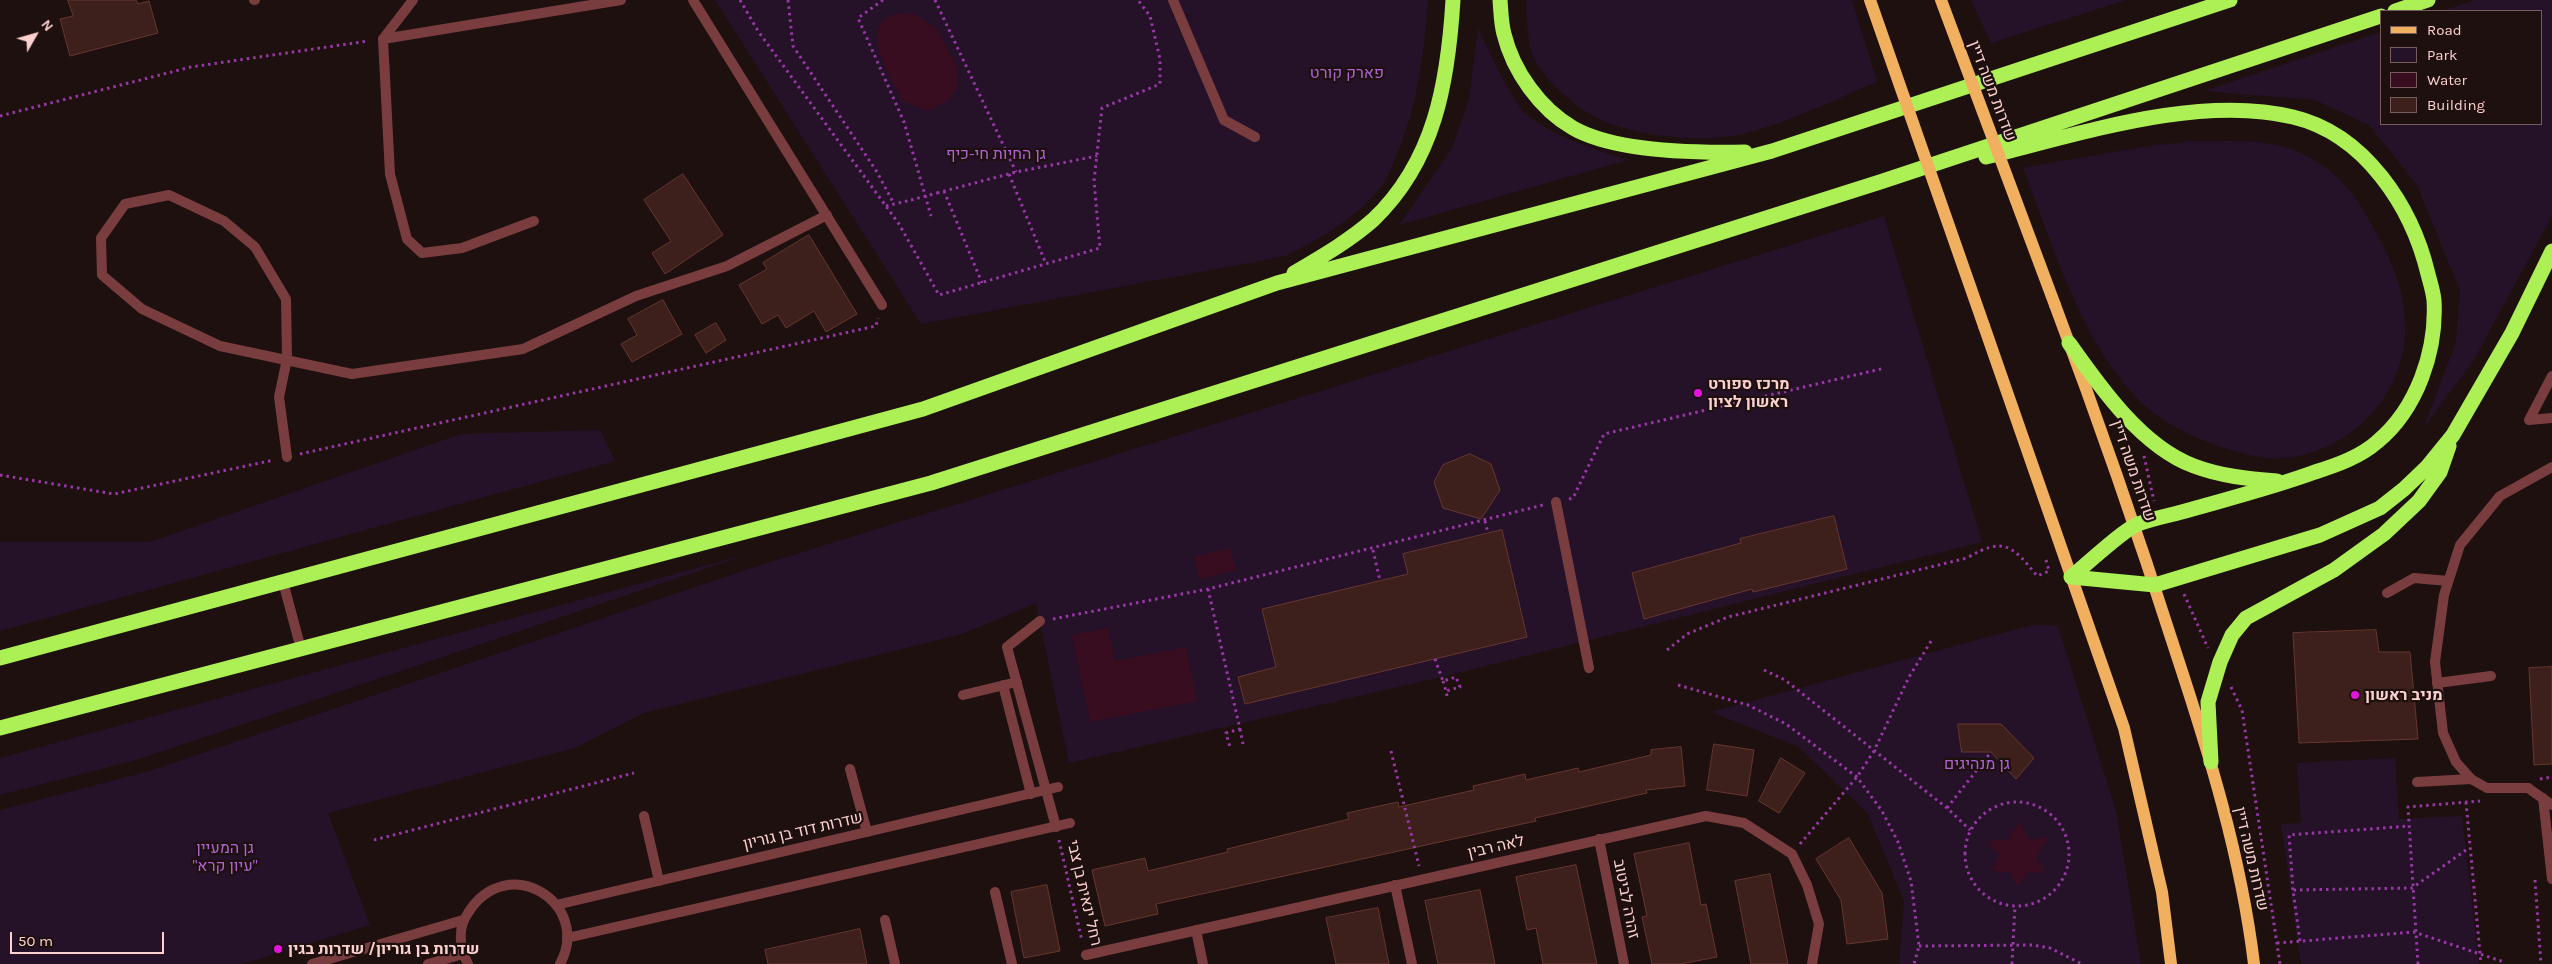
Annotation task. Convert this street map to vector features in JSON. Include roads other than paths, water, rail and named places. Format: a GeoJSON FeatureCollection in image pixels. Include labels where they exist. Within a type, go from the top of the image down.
{"type":"FeatureCollection","features":[{"type":"Feature","properties":{"kind":"highway"},"geometry":{"type":"LineString","coordinates":[[1277,283],[1346,241],[1373,220],[1396,195],[1420,158],[1434,121],[1445,82],[1453,0]]}},
{"type":"Feature","properties":{"kind":"highway"},"geometry":{"type":"LineString","coordinates":[[1500,0],[1504,34],[1515,64],[1532,90],[1573,128],[1605,140],[1654,149],[1720,153],[1772,151]]}},
{"type":"Feature","properties":{"kind":"highway"},"geometry":{"type":"LineString","coordinates":[[0,658],[923,409],[1277,283],[1772,151],[2230,0]]}},
{"type":"Feature","properties":{"kind":"highway"},"geometry":{"type":"LineString","coordinates":[[2397,10],[2428,0]]}},
{"type":"Feature","properties":{"kind":"highway"},"geometry":{"type":"LineString","coordinates":[[0,728],[931,483],[1880,182],[2380,16]]}},
{"type":"Feature","properties":{"kind":"highway"},"geometry":{"type":"LineString","coordinates":[[1880,182],[2134,122],[2230,109],[2295,117],[2321,127],[2345,142],[2368,162],[2391,188],[2411,223],[2424,256],[2434,299],[2430,345],[2422,380],[2402,415],[2377,443],[2347,461],[2288,482],[2135,525],[2071,577]]}},
{"type":"Feature","properties":{"kind":"highway"},"geometry":{"type":"LineString","coordinates":[[2071,577],[2154,585],[2320,535],[2380,508],[2427,467],[2453,434],[2512,333],[2552,251]]}},
{"type":"Feature","properties":{"kind":"highway"},"geometry":{"type":"LineString","coordinates":[[2069,343],[2094,379],[2143,433],[2167,452],[2192,466],[2222,474],[2288,482]]}},
{"type":"Feature","properties":{"kind":"highway"},"geometry":{"type":"LineString","coordinates":[[2212,762],[2208,702],[2220,662],[2232,635],[2246,618],[2334,570],[2384,534],[2419,501],[2440,472],[2453,434]]}},
{"type":"Feature","properties":{"kind":"main road"},"geometry":{"type":"LineString","coordinates":[[1870,0],[2124,728],[2162,892],[2171,964]]}},
{"type":"Feature","properties":{"kind":"main road","name":"שדרות משה דיין"},"geometry":{"type":"LineString","coordinates":[[1940,0],[2055,305],[2135,525],[2212,762],[2249,922],[2254,964]]}},
{"type":"Feature","properties":{"kind":"street"},"geometry":{"type":"LineString","coordinates":[[413,0],[384,38],[390,174],[406,239],[422,253],[462,248],[534,221]]}},
{"type":"Feature","properties":{"kind":"street"},"geometry":{"type":"LineString","coordinates":[[384,38],[621,0]]}},
{"type":"Feature","properties":{"kind":"street"},"geometry":{"type":"LineString","coordinates":[[693,0],[882,305]]}},
{"type":"Feature","properties":{"kind":"street"},"geometry":{"type":"LineString","coordinates":[[1173,0],[1224,120],[1256,137]]}},
{"type":"Feature","properties":{"kind":"street"},"geometry":{"type":"LineString","coordinates":[[287,457],[279,397],[287,359],[286,300],[255,246],[224,221],[169,195],[125,204],[101,238],[102,274],[142,309],[220,346],[287,359],[352,374],[523,349],[636,296],[727,266],[827,215]]}},
{"type":"Feature","properties":{"kind":"street"},"geometry":{"type":"LineString","coordinates":[[2552,376],[2530,420],[2552,418]]}},
{"type":"Feature","properties":{"kind":"street"},"geometry":{"type":"LineString","coordinates":[[2552,467],[2500,496],[2460,545],[2444,595],[2435,662],[2443,733],[2456,762],[2471,779],[2487,788],[2528,788],[2552,805]]}},
{"type":"Feature","properties":{"kind":"street"},"geometry":{"type":"LineString","coordinates":[[1556,502],[1589,668]]}},
{"type":"Feature","properties":{"kind":"street"},"geometry":{"type":"LineString","coordinates":[[2387,593],[2414,578],[2448,581]]}},
{"type":"Feature","properties":{"kind":"street"},"geometry":{"type":"LineString","coordinates":[[283,582],[301,649]]}},
{"type":"Feature","properties":{"kind":"street"},"geometry":{"type":"LineString","coordinates":[[1040,621],[1007,647],[1056,827]]}},
{"type":"Feature","properties":{"kind":"street"},"geometry":{"type":"LineString","coordinates":[[2437,683],[2491,676]]}},
{"type":"Feature","properties":{"kind":"street"},"geometry":{"type":"LineString","coordinates":[[964,695],[1017,682]]}},
{"type":"Feature","properties":{"kind":"street"},"geometry":{"type":"LineString","coordinates":[[1003,685],[1031,794]]}},
{"type":"Feature","properties":{"kind":"street"},"geometry":{"type":"LineString","coordinates":[[850,769],[867,832]]}},
{"type":"Feature","properties":{"kind":"street"},"geometry":{"type":"LineString","coordinates":[[2417,782],[2471,779]]}},
{"type":"Feature","properties":{"kind":"street","name":"שדרות דוד בן גוריון"},"geometry":{"type":"LineString","coordinates":[[556,905],[1058,787]]}},
{"type":"Feature","properties":{"kind":"street"},"geometry":{"type":"LineString","coordinates":[[2543,798],[2552,879]]}},
{"type":"Feature","properties":{"kind":"street"},"geometry":{"type":"LineString","coordinates":[[644,816],[659,880]]}},
{"type":"Feature","properties":{"kind":"street","name":"לאה רבין"},"geometry":{"type":"LineString","coordinates":[[1086,955],[1706,816],[1744,823],[1792,854],[1807,885],[1819,924],[1812,964]]}},
{"type":"Feature","properties":{"kind":"street"},"geometry":{"type":"LineString","coordinates":[[568,938],[1070,823]]}},
{"type":"Feature","properties":{"kind":"street","name":"זהרה לביטוב"},"geometry":{"type":"LineString","coordinates":[[1599,839],[1624,964]]}},
{"type":"Feature","properties":{"kind":"street"},"geometry":{"type":"LineString","coordinates":[[468,964],[463,954],[460,937],[463,920],[477,899],[491,889],[509,884],[526,886],[548,896],[556,905],[564,919],[568,938],[565,954],[560,964]]}},
{"type":"Feature","properties":{"kind":"street"},"geometry":{"type":"LineString","coordinates":[[1395,885],[1412,964]]}},
{"type":"Feature","properties":{"kind":"street"},"geometry":{"type":"LineString","coordinates":[[995,892],[1012,964]]}},
{"type":"Feature","properties":{"kind":"street"},"geometry":{"type":"LineString","coordinates":[[312,964],[463,920]]}},
{"type":"Feature","properties":{"kind":"street"},"geometry":{"type":"LineString","coordinates":[[885,920],[895,964]]}},
{"type":"Feature","properties":{"kind":"street"},"geometry":{"type":"LineString","coordinates":[[1196,930],[1203,964]]}},
{"type":"Feature","properties":{"kind":"street"},"geometry":{"type":"LineString","coordinates":[[428,964],[463,954]]}},
{"type":"Feature","properties":{"kind":"water"},"geometry":{"type":"Polygon","coordinates":[[[912,13],[938,30],[957,67],[958,87],[948,100],[927,111],[902,100],[886,67],[878,42],[878,31],[883,21],[895,14],[912,13]]]}},
{"type":"Feature","properties":{"kind":"water"},"geometry":{"type":"Polygon","coordinates":[[[1230,548],[1236,570],[1199,579],[1194,557],[1230,548]]]}},
{"type":"Feature","properties":{"kind":"water"},"geometry":{"type":"Polygon","coordinates":[[[1108,628],[1115,661],[1186,647],[1197,701],[1090,722],[1072,635],[1108,628]]]}},
{"type":"Feature","properties":{"kind":"water"},"geometry":{"type":"Polygon","coordinates":[[[2019,821],[2029,840],[2049,837],[2036,856],[2045,873],[2028,872],[2018,886],[2009,872],[1991,871],[1999,856],[1988,841],[2009,839],[2019,821]]]}},
{"type":"Feature","properties":{"kind":"place","name":"מרכז ספורט ראשון לציון"},"geometry":{"type":"Point","coordinates":[1698,393]}},
{"type":"Feature","properties":{"kind":"place","name":"מניב ראשון"},"geometry":{"type":"Point","coordinates":[2355,695]}},
{"type":"Feature","properties":{"kind":"place","name":"שדרות בן גוריון/ שדרות בגין"},"geometry":{"type":"Point","coordinates":[278,949]}},
{"type":"Feature","properties":{"kind":"park label","name":"פארק קורט"},"geometry":{"type":"Point","coordinates":[1347,73]}},
{"type":"Feature","properties":{"kind":"park label","name":"גן החיות חי-כיף"},"geometry":{"type":"Point","coordinates":[996,154]}},
{"type":"Feature","properties":{"kind":"park label","name":"גן מנהיגים"},"geometry":{"type":"Point","coordinates":[1977,764]}},
{"type":"Feature","properties":{"kind":"park label","name":"גן המעיין \"עיון קרא\""},"geometry":{"type":"Point","coordinates":[225,857]}}]}
